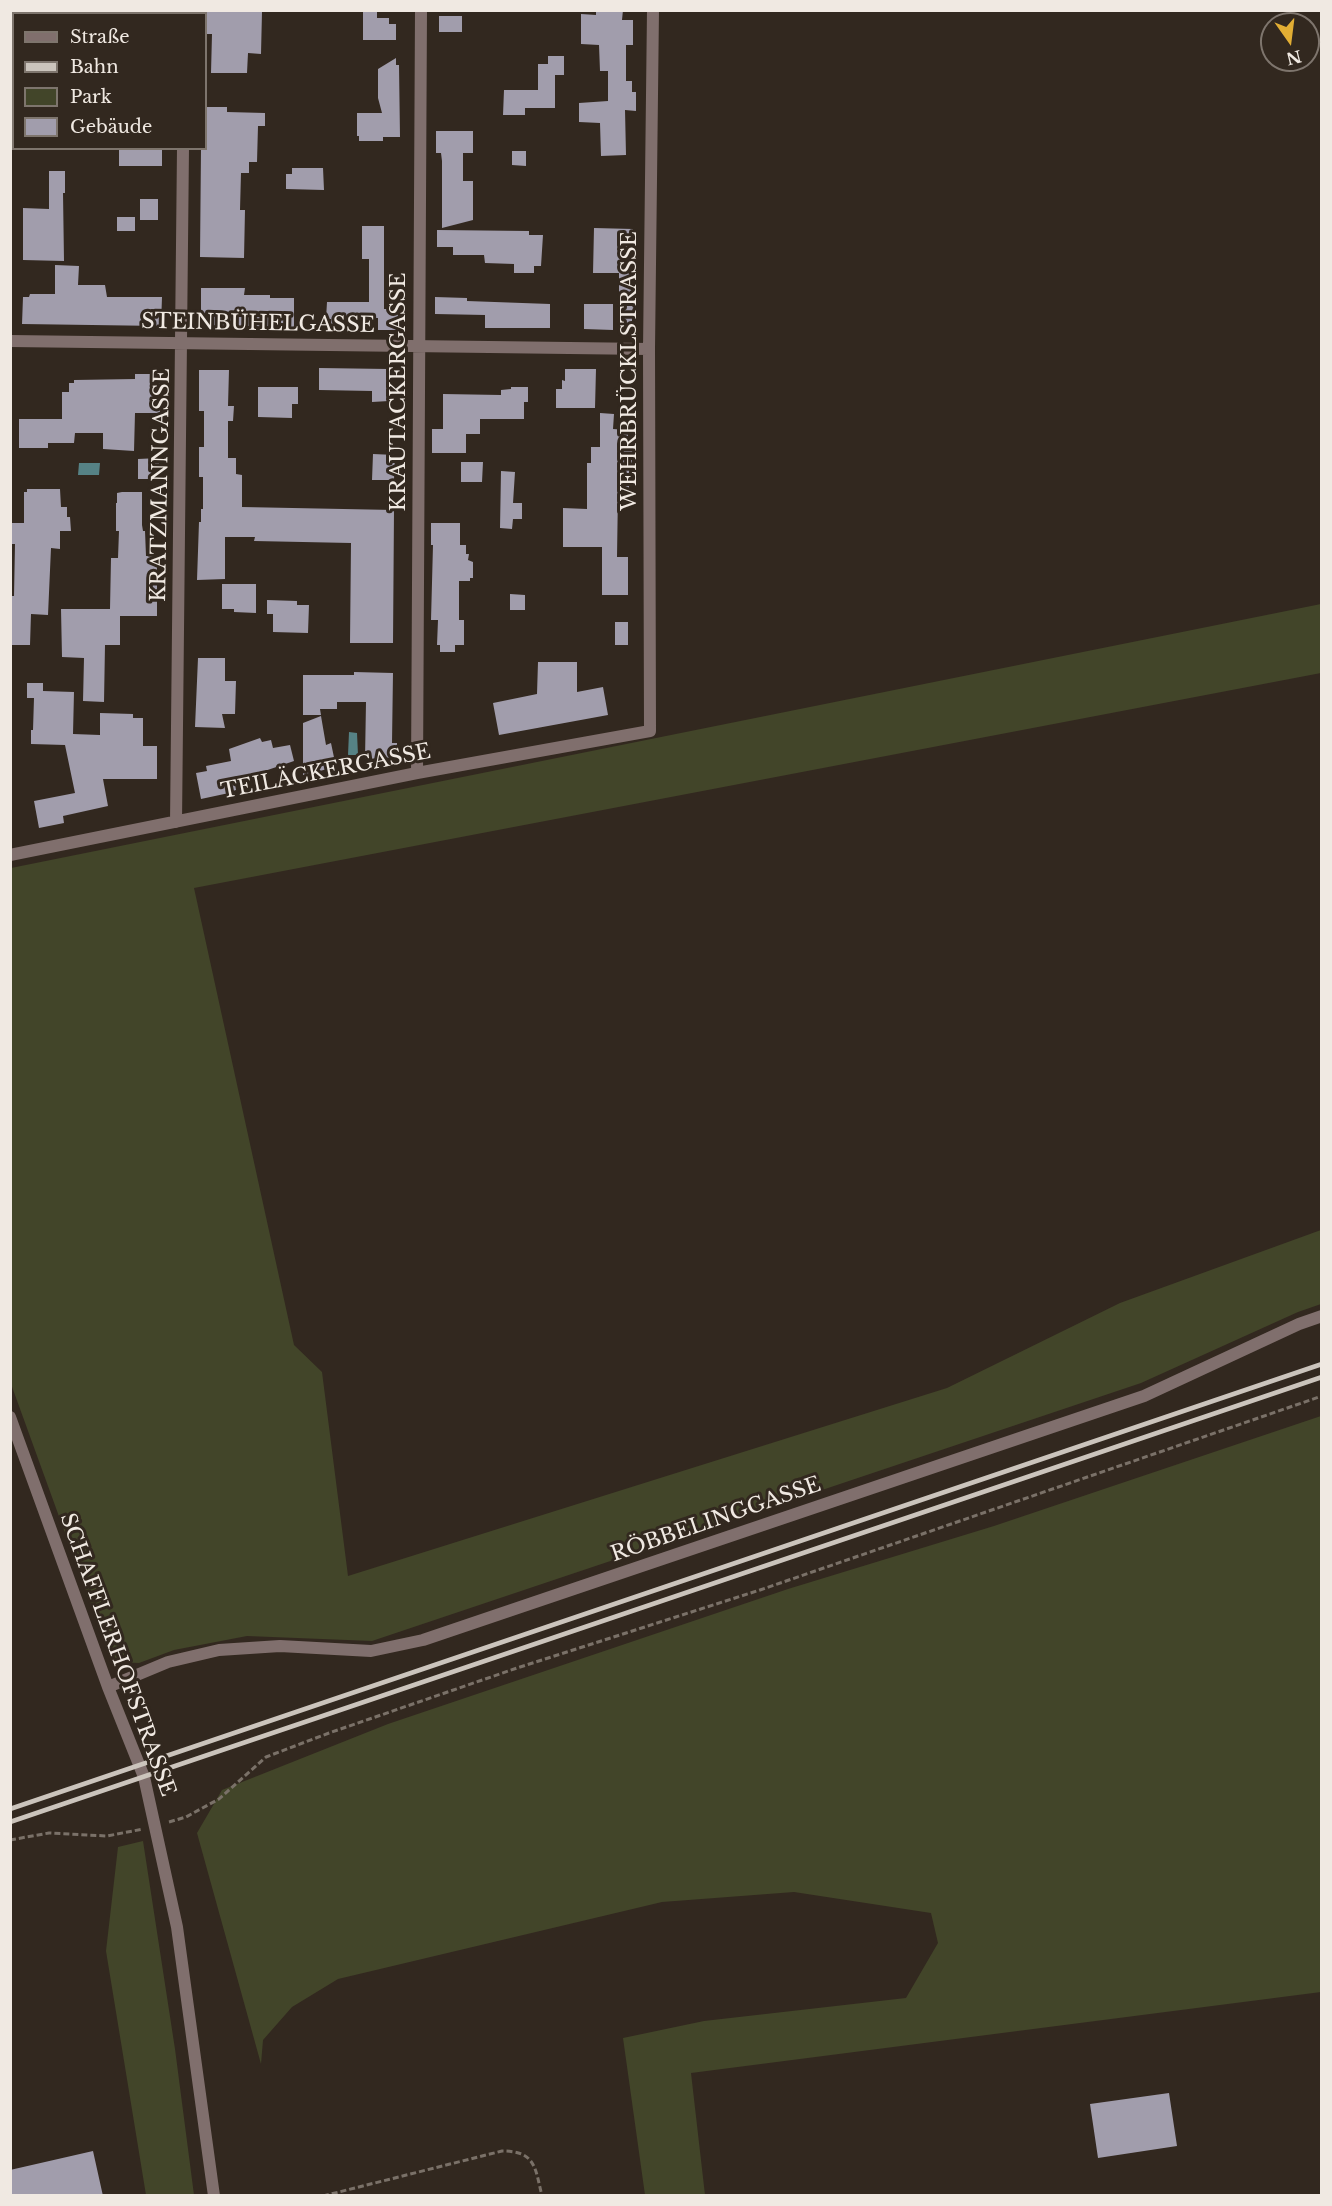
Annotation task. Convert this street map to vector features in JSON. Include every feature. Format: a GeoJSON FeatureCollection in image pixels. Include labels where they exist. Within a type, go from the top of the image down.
{"type":"FeatureCollection","features":[{"type":"Feature","properties":{"kind":"street","name":"KRAUTACKERGASSE"},"geometry":{"type":"LineString","coordinates":[[417,773],[421,10]]}},
{"type":"Feature","properties":{"kind":"street","name":"WEHRBRÜCKLSTRASSE"},"geometry":{"type":"LineString","coordinates":[[650,731],[649,349],[653,10]]}},
{"type":"Feature","properties":{"kind":"street","name":"KRATZMANNGASSE"},"geometry":{"type":"LineString","coordinates":[[176,822],[183,150]]}},
{"type":"Feature","properties":{"kind":"street","name":"STEINBÜHELGASSE"},"geometry":{"type":"LineString","coordinates":[[10,341],[649,349]]}},
{"type":"Feature","properties":{"kind":"street","name":"TEILÄCKERGASSE"},"geometry":{"type":"LineString","coordinates":[[10,855],[417,773],[650,731]]}},
{"type":"Feature","properties":{"kind":"street","name":"RÖBBELINGGASSE"},"geometry":{"type":"LineString","coordinates":[[108,1688],[168,1662],[219,1650],[279,1646],[371,1652],[423,1640],[1144,1396],[1299,1324],[1322,1316]]}},
{"type":"Feature","properties":{"kind":"street","name":"SCHAFFLERHOFSTRASSE"},"geometry":{"type":"LineString","coordinates":[[10,1418],[108,1688],[144,1777],[177,1927],[214,2196]]}},
{"type":"Feature","properties":{"kind":"path"},"geometry":{"type":"LineString","coordinates":[[219,1799],[266,1757],[329,1733],[517,1668],[760,1590],[1322,1396]]}},
{"type":"Feature","properties":{"kind":"path"},"geometry":{"type":"LineString","coordinates":[[10,1840],[49,1833],[83,1835]]}},
{"type":"Feature","properties":{"kind":"path"},"geometry":{"type":"LineString","coordinates":[[323,2196],[502,2151],[513,2151],[524,2154],[535,2165],[543,2196]]}},
{"type":"Feature","properties":{"kind":"green space"},"geometry":{"type":"Polygon","coordinates":[[[1321,604],[1321,673],[194,888],[294,1345],[322,1372],[348,1576],[947,1388],[1120,1303],[1321,1230],[1321,1304],[1298,1312],[1141,1383],[372,1641],[247,1636],[174,1650],[139,1663],[116,1662],[106,1646],[11,1384],[11,868],[1321,604]]]}},
{"type":"Feature","properties":{"kind":"green space"},"geometry":{"type":"Polygon","coordinates":[[[1321,1416],[1321,1992],[691,2073],[705,2195],[645,2195],[623,2038],[704,2021],[906,1998],[938,1943],[931,1913],[794,1892],[662,1902],[338,1979],[292,2007],[263,2040],[261,2064],[197,1833],[222,1790],[388,1724],[788,1589],[994,1526],[1321,1416]]]}},
{"type":"Feature","properties":{"kind":"green space"},"geometry":{"type":"Polygon","coordinates":[[[143,1841],[175,2049],[194,2195],[146,2195],[106,1951],[118,1847],[143,1841]]]}},
{"type":"Feature","properties":{"kind":"water"},"geometry":{"type":"Polygon","coordinates":[[[79,463],[100,463],[99,475],[78,475],[79,463]]]}},
{"type":"Feature","properties":{"kind":"water"},"geometry":{"type":"Polygon","coordinates":[[[349,732],[357,733],[358,755],[348,755],[349,732]]]}},
{"type":"Feature","properties":{"kind":"building"},"geometry":{"type":"Polygon","coordinates":[[[206,10],[262,12],[261,54],[248,53],[247,73],[211,73],[212,34],[207,34],[206,10]]]}},
{"type":"Feature","properties":{"kind":"building"},"geometry":{"type":"Polygon","coordinates":[[[363,10],[377,10],[377,18],[389,18],[389,24],[396,24],[396,40],[363,40],[363,10]]]}},
{"type":"Feature","properties":{"kind":"building"},"geometry":{"type":"Polygon","coordinates":[[[596,10],[623,10],[622,20],[633,20],[633,45],[626,45],[626,81],[632,81],[632,92],[636,92],[636,111],[625,110],[626,155],[601,156],[600,123],[579,122],[579,103],[608,101],[608,71],[600,71],[599,45],[581,44],[581,14],[596,15],[596,10]]]}},
{"type":"Feature","properties":{"kind":"building"},"geometry":{"type":"Polygon","coordinates":[[[439,16],[462,16],[462,32],[439,32],[439,16]]]}},
{"type":"Feature","properties":{"kind":"building"},"geometry":{"type":"Polygon","coordinates":[[[548,56],[564,56],[564,75],[555,75],[555,108],[525,108],[525,115],[503,115],[504,90],[538,90],[538,64],[548,64],[548,56]]]}},
{"type":"Feature","properties":{"kind":"building"},"geometry":{"type":"Polygon","coordinates":[[[396,58],[396,65],[399,65],[400,137],[383,137],[383,141],[359,141],[357,113],[382,113],[378,98],[378,69],[396,58]]]}},
{"type":"Feature","properties":{"kind":"building"},"geometry":{"type":"Polygon","coordinates":[[[207,107],[227,107],[227,112],[265,113],[265,126],[258,126],[257,162],[249,162],[249,173],[241,173],[240,210],[245,210],[244,258],[200,257],[201,150],[207,150],[207,107]]]}},
{"type":"Feature","properties":{"kind":"building"},"geometry":{"type":"Polygon","coordinates":[[[436,131],[473,131],[473,153],[463,153],[463,181],[473,181],[473,220],[442,228],[442,161],[441,153],[436,153],[436,131]]]}},
{"type":"Feature","properties":{"kind":"building"},"geometry":{"type":"Polygon","coordinates":[[[119,150],[162,150],[162,166],[119,166],[119,150]]]}},
{"type":"Feature","properties":{"kind":"building"},"geometry":{"type":"Polygon","coordinates":[[[512,151],[526,151],[526,166],[512,165],[512,151]]]}},
{"type":"Feature","properties":{"kind":"building"},"geometry":{"type":"Polygon","coordinates":[[[292,168],[323,168],[324,190],[286,189],[286,174],[292,174],[292,168]]]}},
{"type":"Feature","properties":{"kind":"building"},"geometry":{"type":"Polygon","coordinates":[[[49,171],[65,171],[64,261],[23,260],[23,208],[49,209],[49,171]]]}},
{"type":"Feature","properties":{"kind":"building"},"geometry":{"type":"Polygon","coordinates":[[[140,199],[158,199],[158,220],[140,220],[140,199]]]}},
{"type":"Feature","properties":{"kind":"building"},"geometry":{"type":"Polygon","coordinates":[[[117,217],[135,217],[135,231],[117,231],[117,217]]]}},
{"type":"Feature","properties":{"kind":"building"},"geometry":{"type":"Polygon","coordinates":[[[362,226],[384,226],[384,309],[400,309],[400,330],[378,330],[378,318],[346,318],[345,327],[331,327],[331,319],[326,319],[327,302],[369,302],[369,259],[362,259],[362,226]]]}},
{"type":"Feature","properties":{"kind":"building"},"geometry":{"type":"Polygon","coordinates":[[[594,228],[633,229],[632,297],[635,297],[635,315],[632,315],[632,327],[619,327],[619,273],[593,273],[594,228]]]}},
{"type":"Feature","properties":{"kind":"building"},"geometry":{"type":"Polygon","coordinates":[[[437,230],[529,231],[529,235],[543,235],[541,266],[534,266],[534,273],[514,273],[514,264],[485,263],[484,255],[453,255],[453,247],[437,247],[437,230]]]}},
{"type":"Feature","properties":{"kind":"building"},"geometry":{"type":"Polygon","coordinates":[[[55,265],[79,266],[78,285],[105,285],[107,297],[162,297],[161,326],[22,324],[23,297],[29,297],[30,294],[55,294],[55,265]]]}},
{"type":"Feature","properties":{"kind":"building"},"geometry":{"type":"Polygon","coordinates":[[[201,288],[245,288],[244,295],[294,298],[294,327],[201,325],[201,288]]]}},
{"type":"Feature","properties":{"kind":"building"},"geometry":{"type":"Polygon","coordinates":[[[435,297],[467,298],[467,301],[550,304],[550,328],[485,328],[485,315],[435,314],[435,297]]]}},
{"type":"Feature","properties":{"kind":"building"},"geometry":{"type":"Polygon","coordinates":[[[584,304],[613,304],[613,330],[584,329],[584,304]]]}},
{"type":"Feature","properties":{"kind":"building"},"geometry":{"type":"Polygon","coordinates":[[[319,368],[388,369],[389,401],[372,402],[372,391],[319,390],[319,368]]]}},
{"type":"Feature","properties":{"kind":"building"},"geometry":{"type":"Polygon","coordinates":[[[565,369],[596,369],[595,408],[556,408],[556,389],[562,389],[565,369]]]}},
{"type":"Feature","properties":{"kind":"building"},"geometry":{"type":"Polygon","coordinates":[[[199,370],[229,370],[228,406],[234,406],[233,421],[228,421],[228,458],[236,458],[236,474],[242,475],[242,507],[394,510],[393,643],[350,643],[351,543],[254,541],[255,537],[225,537],[225,579],[197,580],[199,522],[201,522],[201,509],[203,509],[203,477],[199,477],[199,447],[204,447],[204,411],[199,411],[199,370]]]}},
{"type":"Feature","properties":{"kind":"building"},"geometry":{"type":"Polygon","coordinates":[[[135,374],[161,374],[160,413],[135,413],[134,451],[103,449],[103,433],[75,433],[74,443],[48,443],[48,448],[19,448],[19,419],[62,419],[62,392],[69,392],[69,383],[74,383],[74,380],[135,379],[135,374]]]}},
{"type":"Feature","properties":{"kind":"building"},"geometry":{"type":"Polygon","coordinates":[[[258,387],[298,387],[298,404],[292,404],[292,418],[258,417],[258,387]]]}},
{"type":"Feature","properties":{"kind":"building"},"geometry":{"type":"Polygon","coordinates":[[[511,387],[528,387],[528,402],[524,402],[524,419],[480,419],[480,434],[466,434],[466,453],[432,453],[432,429],[443,429],[443,394],[501,395],[501,390],[511,389],[511,387]]]}},
{"type":"Feature","properties":{"kind":"building"},"geometry":{"type":"Polygon","coordinates":[[[600,413],[614,414],[613,429],[628,430],[628,441],[638,448],[632,456],[629,491],[618,491],[617,557],[628,557],[628,595],[602,595],[602,547],[563,547],[563,508],[587,509],[587,463],[591,463],[591,447],[600,447],[600,413]]]}},
{"type":"Feature","properties":{"kind":"building"},"geometry":{"type":"Polygon","coordinates":[[[373,454],[395,455],[394,480],[372,480],[373,454]]]}},
{"type":"Feature","properties":{"kind":"building"},"geometry":{"type":"Polygon","coordinates":[[[159,458],[159,479],[138,479],[138,459],[159,458]]]}},
{"type":"Feature","properties":{"kind":"building"},"geometry":{"type":"Polygon","coordinates":[[[461,462],[483,462],[482,482],[461,482],[461,462]]]}},
{"type":"Feature","properties":{"kind":"building"},"geometry":{"type":"Polygon","coordinates":[[[501,471],[515,472],[513,503],[522,503],[522,519],[513,519],[512,529],[500,528],[501,471]]]}},
{"type":"Feature","properties":{"kind":"building"},"geometry":{"type":"Polygon","coordinates":[[[27,489],[60,489],[61,507],[67,507],[71,531],[60,531],[60,549],[51,548],[48,615],[31,614],[30,645],[10,645],[10,596],[14,596],[15,544],[10,544],[10,523],[24,523],[24,492],[27,492],[27,489]]]}},
{"type":"Feature","properties":{"kind":"building"},"geometry":{"type":"Polygon","coordinates":[[[142,492],[142,525],[145,531],[146,556],[157,556],[157,616],[120,616],[120,645],[105,645],[104,702],[83,701],[84,658],[62,657],[61,609],[110,609],[111,558],[118,558],[117,493],[142,492]]]}},
{"type":"Feature","properties":{"kind":"building"},"geometry":{"type":"Polygon","coordinates":[[[431,523],[460,523],[460,545],[466,545],[468,560],[473,562],[473,578],[470,578],[470,581],[459,581],[459,620],[464,620],[464,645],[455,645],[455,652],[440,652],[440,645],[437,645],[438,620],[431,620],[433,545],[431,545],[431,523]]]}},
{"type":"Feature","properties":{"kind":"building"},"geometry":{"type":"Polygon","coordinates":[[[222,584],[256,584],[256,613],[222,609],[222,584]]]}},
{"type":"Feature","properties":{"kind":"building"},"geometry":{"type":"Polygon","coordinates":[[[510,594],[525,595],[525,610],[510,610],[510,594]]]}},
{"type":"Feature","properties":{"kind":"building"},"geometry":{"type":"Polygon","coordinates":[[[267,600],[297,601],[297,605],[309,605],[308,633],[273,632],[273,614],[267,614],[267,600]]]}},
{"type":"Feature","properties":{"kind":"building"},"geometry":{"type":"Polygon","coordinates":[[[615,622],[628,622],[628,645],[615,645],[615,622]]]}},
{"type":"Feature","properties":{"kind":"building"},"geometry":{"type":"Polygon","coordinates":[[[198,658],[225,658],[225,681],[236,681],[235,714],[222,714],[225,728],[195,727],[198,658]]]}},
{"type":"Feature","properties":{"kind":"building"},"geometry":{"type":"Polygon","coordinates":[[[538,662],[577,662],[577,692],[603,687],[608,715],[499,735],[493,703],[537,694],[538,662]]]}},
{"type":"Feature","properties":{"kind":"building"},"geometry":{"type":"Polygon","coordinates":[[[354,672],[393,673],[392,743],[397,743],[397,757],[365,759],[366,702],[337,702],[337,709],[320,709],[321,715],[303,715],[303,675],[354,675],[354,672]]]}},
{"type":"Feature","properties":{"kind":"building"},"geometry":{"type":"Polygon","coordinates":[[[27,683],[43,683],[43,691],[74,692],[73,734],[100,735],[100,713],[133,714],[133,718],[143,718],[143,746],[157,746],[157,779],[103,779],[108,806],[63,816],[64,823],[39,828],[34,801],[75,793],[65,745],[31,744],[34,698],[27,698],[27,683]]]}},
{"type":"Feature","properties":{"kind":"building"},"geometry":{"type":"Polygon","coordinates":[[[321,716],[326,745],[331,743],[336,767],[303,775],[303,723],[321,716]]]}},
{"type":"Feature","properties":{"kind":"building"},"geometry":{"type":"Polygon","coordinates":[[[260,738],[262,742],[271,740],[273,748],[290,745],[294,761],[247,777],[248,782],[235,784],[236,790],[229,793],[201,799],[196,773],[207,771],[206,766],[231,761],[229,749],[260,738]]]}},
{"type":"Feature","properties":{"kind":"building"},"geometry":{"type":"Polygon","coordinates":[[[1169,2093],[1177,2146],[1098,2158],[1090,2104],[1169,2093]]]}},
{"type":"Feature","properties":{"kind":"building"},"geometry":{"type":"Polygon","coordinates":[[[93,2151],[103,2196],[10,2196],[10,2170],[93,2151]]]}},
{"type":"Feature","properties":{"kind":"railway"},"geometry":{"type":"LineString","coordinates":[[10,1809],[1322,1364]]}},
{"type":"Feature","properties":{"kind":"railway"},"geometry":{"type":"LineString","coordinates":[[10,1822],[1322,1377]]}}]}
